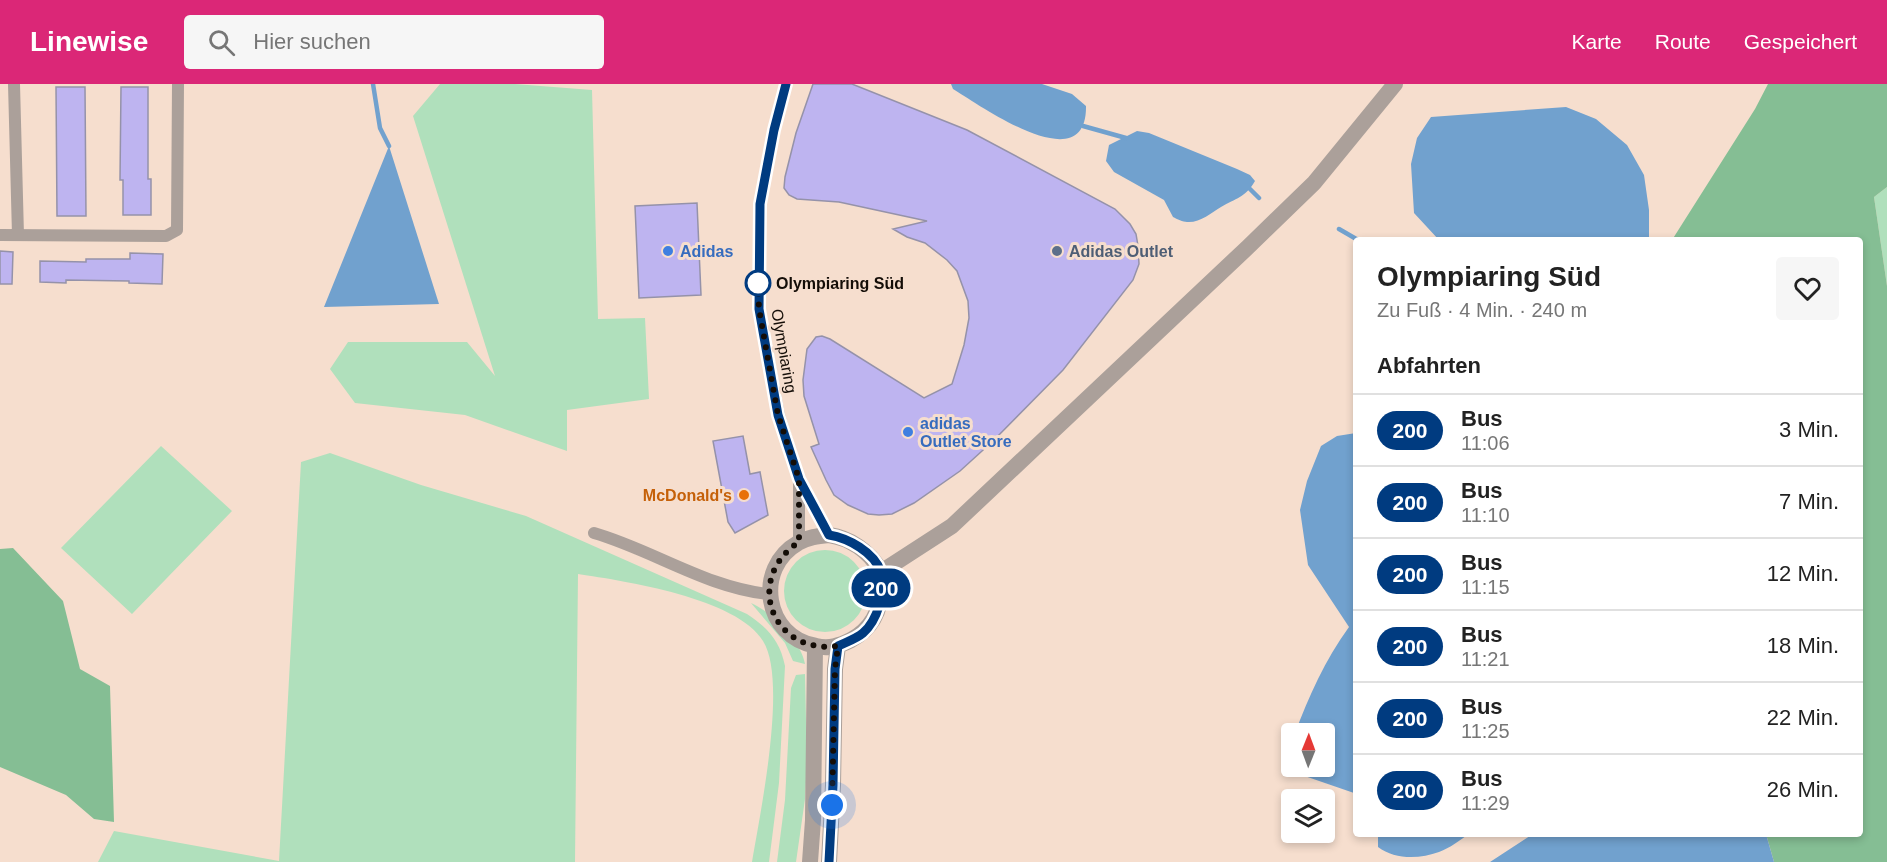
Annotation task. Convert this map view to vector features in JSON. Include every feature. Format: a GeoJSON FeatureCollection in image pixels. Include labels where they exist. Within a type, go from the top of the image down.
{"type":"FeatureCollection","features":[{"type":"Feature","properties":{"kind":"street"},"geometry":{"type":"LineString","coordinates":[[14,84],[18,235]]}},
{"type":"Feature","properties":{"kind":"street"},"geometry":{"type":"LineString","coordinates":[[0,235],[166,237],[177,230],[178,84]]}},
{"type":"Feature","properties":{"kind":"street","name":"Olympiaring"},"geometry":{"type":"LineString","coordinates":[[786,84],[774,130],[760,204],[759,309],[778,415],[799,479],[829,535]]}},
{"type":"Feature","properties":{"kind":"street"},"geometry":{"type":"LineString","coordinates":[[881,572],[952,526],[1248,247],[1314,183],[1395,84]]}},
{"type":"Feature","properties":{"kind":"street","name":"Olympiaring"},"geometry":{"type":"LineString","coordinates":[[799,479],[799,542]]}},
{"type":"Feature","properties":{"kind":"street"},"geometry":{"type":"LineString","coordinates":[[594,533],[618,540],[693,573],[748,592],[769,594]]}},
{"type":"Feature","properties":{"kind":"street"},"geometry":{"type":"LineString","coordinates":[[829,535],[847,539],[860,548],[881,572],[881,597],[874,620],[862,634],[838,646],[816,646],[799,641],[785,630],[773,612],[769,594],[774,567],[781,556],[799,542],[811,537],[829,535]]}},
{"type":"Feature","properties":{"kind":"street"},"geometry":{"type":"LineString","coordinates":[[810,862],[813,820],[816,646]]}},
{"type":"Feature","properties":{"kind":"street"},"geometry":{"type":"LineString","coordinates":[[829,862],[835,669],[838,646]]}},
{"type":"Feature","properties":{"kind":"green space"},"geometry":{"type":"Polygon","coordinates":[[[440,84],[515,84],[592,90],[598,319],[645,318],[649,399],[567,410],[567,451],[465,415],[355,403],[330,369],[348,342],[467,342],[495,376],[413,116],[440,84]]]}},
{"type":"Feature","properties":{"kind":"green space"},"geometry":{"type":"Polygon","coordinates":[[[1768,84],[1887,84],[1887,187],[1874,197],[1887,286],[1887,862],[1774,862],[1767,837],[1863,837],[1863,237],[1674,237],[1755,109],[1768,84]]]}},
{"type":"Feature","properties":{"kind":"green space"},"geometry":{"type":"Polygon","coordinates":[[[1887,187],[1887,286],[1874,197],[1887,187]]]}},
{"type":"Feature","properties":{"kind":"green space"},"geometry":{"type":"Polygon","coordinates":[[[161,446],[232,511],[132,614],[61,548],[161,446]]]}},
{"type":"Feature","properties":{"kind":"green space"},"geometry":{"type":"Polygon","coordinates":[[[330,453],[421,485],[526,516],[747,614],[761,625],[776,642],[785,666],[779,783],[769,862],[752,862],[766,781],[773,715],[770,660],[763,641],[750,626],[730,613],[705,603],[650,587],[578,574],[575,862],[98,862],[114,831],[279,861],[301,462],[330,453]]]}},
{"type":"Feature","properties":{"kind":"green space"},"geometry":{"type":"Polygon","coordinates":[[[13,548],[63,601],[80,669],[110,686],[114,822],[94,819],[66,795],[0,767],[0,549],[13,548]]]}},
{"type":"Feature","properties":{"kind":"green space"},"geometry":{"type":"Polygon","coordinates":[[[817,550],[833,550],[848,557],[859,568],[866,583],[863,607],[854,620],[833,632],[817,632],[802,625],[791,614],[784,599],[784,583],[791,568],[802,557],[817,550]]]}},
{"type":"Feature","properties":{"kind":"green space"},"geometry":{"type":"Polygon","coordinates":[[[751,603],[768,613],[792,637],[805,664],[793,661],[785,643],[751,603]]]}},
{"type":"Feature","properties":{"kind":"green space"},"geometry":{"type":"Polygon","coordinates":[[[805,674],[807,765],[805,799],[796,862],[777,862],[785,800],[791,688],[796,675],[805,674]]]}},
{"type":"Feature","properties":{"kind":"water"},"geometry":{"type":"Polygon","coordinates":[[[951,84],[1042,84],[1072,94],[1086,106],[1082,128],[1070,138],[1052,139],[1030,132],[986,110],[953,89],[951,84]]]}},
{"type":"Feature","properties":{"kind":"water"},"geometry":{"type":"Polygon","coordinates":[[[1566,107],[1596,119],[1627,145],[1644,175],[1649,210],[1649,237],[1436,237],[1414,213],[1411,164],[1417,138],[1431,117],[1566,107]]]}},
{"type":"Feature","properties":{"kind":"water"},"geometry":{"type":"Polygon","coordinates":[[[1137,131],[1149,133],[1237,169],[1250,175],[1255,181],[1244,194],[1201,219],[1187,222],[1173,217],[1164,200],[1114,172],[1106,161],[1109,145],[1137,131]]]}},
{"type":"Feature","properties":{"kind":"water"},"geometry":{"type":"Polygon","coordinates":[[[389,146],[439,304],[324,307],[389,146]]]}},
{"type":"Feature","properties":{"kind":"water"},"geometry":{"type":"Polygon","coordinates":[[[1353,433],[1353,793],[1308,777],[1335,777],[1335,723],[1299,723],[1318,678],[1349,627],[1308,565],[1300,510],[1307,481],[1321,446],[1337,436],[1353,433]]]}},
{"type":"Feature","properties":{"kind":"water"},"geometry":{"type":"Polygon","coordinates":[[[1378,837],[1464,837],[1439,852],[1424,856],[1400,856],[1378,847],[1378,837]]]}},
{"type":"Feature","properties":{"kind":"water"},"geometry":{"type":"Polygon","coordinates":[[[1528,837],[1767,837],[1774,862],[1490,862],[1528,837]]]}},
{"type":"Feature","properties":{"kind":"building","name":"Adidas Outlet"},"geometry":{"type":"Polygon","coordinates":[[[813,84],[852,84],[967,130],[1115,209],[1130,224],[1136,234],[1139,264],[1133,280],[1063,370],[960,471],[914,503],[892,514],[868,514],[848,505],[834,495],[826,480],[811,447],[819,444],[804,396],[803,380],[807,349],[816,337],[822,336],[830,339],[924,398],[952,384],[964,345],[969,318],[968,301],[957,271],[947,260],[925,243],[893,229],[927,221],[839,202],[797,199],[789,195],[784,188],[796,133],[813,84]]]}},
{"type":"Feature","properties":{"kind":"building"},"geometry":{"type":"Polygon","coordinates":[[[56,87],[85,87],[86,216],[57,216],[56,87]]]}},
{"type":"Feature","properties":{"kind":"building"},"geometry":{"type":"Polygon","coordinates":[[[121,87],[148,87],[148,179],[151,179],[151,215],[123,215],[123,180],[120,180],[121,87]]]}},
{"type":"Feature","properties":{"kind":"building","name":"Adidas"},"geometry":{"type":"Polygon","coordinates":[[[697,203],[701,295],[639,298],[635,206],[697,203]]]}},
{"type":"Feature","properties":{"kind":"building"},"geometry":{"type":"Polygon","coordinates":[[[0,251],[13,252],[12,284],[0,284],[0,251]]]}},
{"type":"Feature","properties":{"kind":"building"},"geometry":{"type":"Polygon","coordinates":[[[130,253],[163,254],[162,284],[129,283],[129,281],[40,282],[40,261],[86,262],[86,259],[130,259],[130,253]]]}},
{"type":"Feature","properties":{"kind":"building","name":"McDonald's"},"geometry":{"type":"Polygon","coordinates":[[[743,436],[750,474],[760,472],[768,515],[735,533],[728,522],[713,441],[743,436]]]}},
{"type":"Feature","properties":{"kind":"waterway"},"geometry":{"type":"LineString","coordinates":[[373,84],[380,128],[389,146]]}},
{"type":"Feature","properties":{"kind":"waterway"},"geometry":{"type":"LineString","coordinates":[[1083,126],[1126,138]]}},
{"type":"Feature","properties":{"kind":"waterway"},"geometry":{"type":"LineString","coordinates":[[1250,189],[1259,198]]}},
{"type":"Feature","properties":{"kind":"waterway"},"geometry":{"type":"LineString","coordinates":[[1339,229],[1353,237]]}},
{"type":"Feature","properties":{"kind":"bus line","name":"200"},"geometry":{"type":"LineString","coordinates":[[786,84],[774,130],[760,204],[759,309],[778,415],[799,479],[829,535],[847,539],[860,548],[881,572],[881,597],[874,620],[862,634],[838,646],[835,669],[829,862]]}},
{"type":"Feature","properties":{"kind":"place","name":"Adidas"},"geometry":{"type":"Point","coordinates":[668,251]}},
{"type":"Feature","properties":{"kind":"place","name":"Adidas Outlet"},"geometry":{"type":"Point","coordinates":[1057,251]}},
{"type":"Feature","properties":{"kind":"place","name":"Olympiaring Süd"},"geometry":{"type":"Point","coordinates":[758,283]}},
{"type":"Feature","properties":{"kind":"place","name":"adidas Outlet Store"},"geometry":{"type":"Point","coordinates":[908,432]}},
{"type":"Feature","properties":{"kind":"place","name":"McDonald's"},"geometry":{"type":"Point","coordinates":[744,495]}},
{"type":"Feature","properties":{"kind":"route"},"geometry":{"type":"LineString","coordinates":[[758,283],[759,309],[778,415],[799,479],[799,542],[781,556],[774,567],[769,594],[777,619],[785,630],[799,641],[816,646],[838,646],[835,669],[832,805]]}}]}
